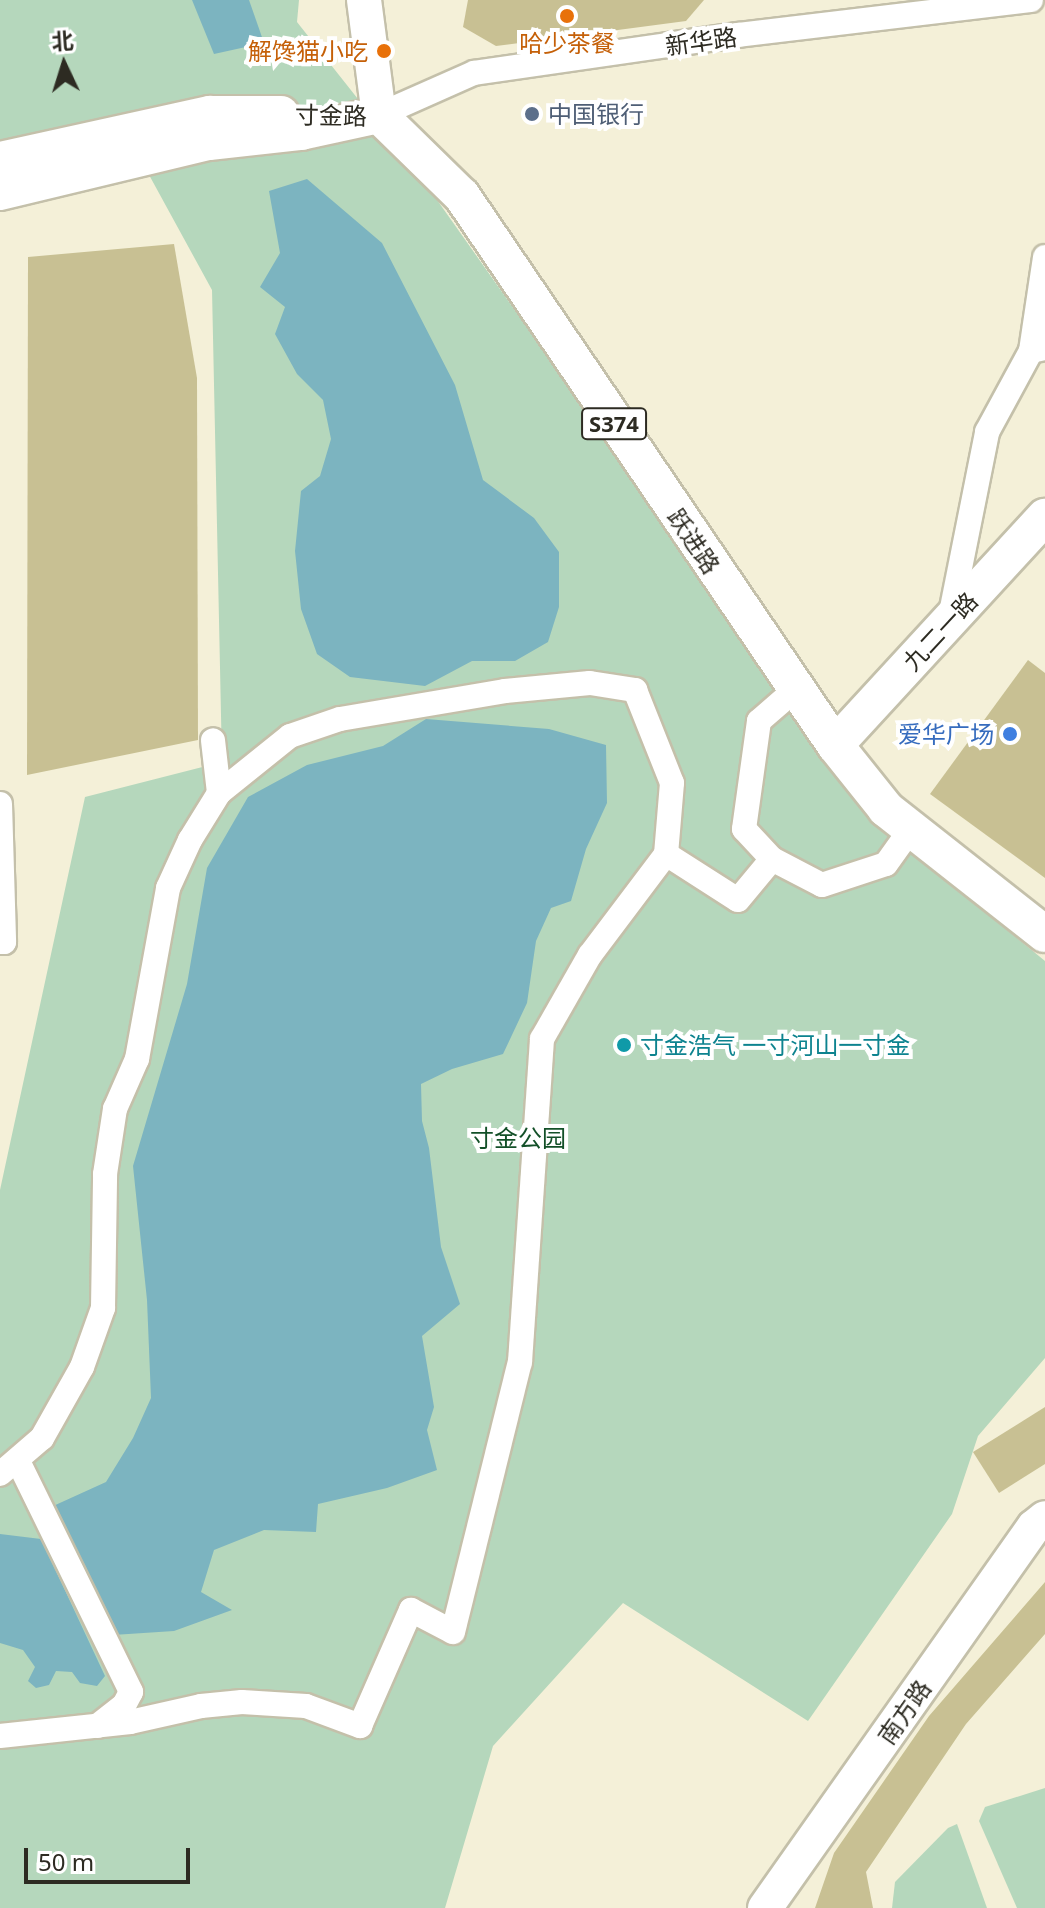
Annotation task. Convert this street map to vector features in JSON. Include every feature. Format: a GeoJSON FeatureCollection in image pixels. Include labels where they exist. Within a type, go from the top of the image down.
{"type":"FeatureCollection","features":[{"type":"Feature","properties":{"kind":"main road","name":"寸金路"},"geometry":{"type":"LineString","coordinates":[[0,160],[210,114],[379,115]]}},
{"type":"Feature","properties":{"kind":"main road","name":"寸金路"},"geometry":{"type":"LineString","coordinates":[[0,192],[209,142],[301,132],[379,115]]}},
{"type":"Feature","properties":{"kind":"main road","name":"跃进路"},"geometry":{"type":"LineString","coordinates":[[379,115],[462,196],[796,689],[886,809],[1045,934]]}},
{"type":"Feature","properties":{"kind":"main road","name":"九二一路"},"geometry":{"type":"LineString","coordinates":[[835,745],[1045,517]]}},
{"type":"Feature","properties":{"kind":"street"},"geometry":{"type":"LineString","coordinates":[[364,0],[379,115]]}},
{"type":"Feature","properties":{"kind":"street","name":"新华路"},"geometry":{"type":"LineString","coordinates":[[379,115],[474,73],[738,35],[1031,0]]}},
{"type":"Feature","properties":{"kind":"street"},"geometry":{"type":"LineString","coordinates":[[950,620],[987,432],[1038,350],[1045,257]]}},
{"type":"Feature","properties":{"kind":"street"},"geometry":{"type":"LineString","coordinates":[[0,1736],[97,1726],[242,1702],[306,1706],[360,1726],[411,1610],[453,1632],[520,1362],[542,1039],[590,955],[666,854],[672,783],[635,690],[590,683],[505,691],[340,719],[290,736],[219,793],[190,840],[168,888],[137,1059],[115,1109],[105,1174],[103,1308],[82,1367],[42,1438],[9,1468],[34,1493],[131,1692],[124,1705],[97,1726]]}},
{"type":"Feature","properties":{"kind":"street"},"geometry":{"type":"LineString","coordinates":[[796,689],[759,721],[744,829],[772,859],[822,885],[886,864],[911,829]]}},
{"type":"Feature","properties":{"kind":"street"},"geometry":{"type":"LineString","coordinates":[[213,740],[219,793]]}},
{"type":"Feature","properties":{"kind":"street"},"geometry":{"type":"LineString","coordinates":[[0,804],[4,942],[0,942]]}},
{"type":"Feature","properties":{"kind":"street"},"geometry":{"type":"LineString","coordinates":[[666,854],[738,900],[772,859]]}},
{"type":"Feature","properties":{"kind":"street","name":"南方路"},"geometry":{"type":"LineString","coordinates":[[765,1908],[1034,1527],[1045,1518]]}},
{"type":"Feature","properties":{"kind":"green space","name":"寸金公园"},"geometry":{"type":"Polygon","coordinates":[[[0,0],[299,0],[297,22],[430,190],[877,823],[1045,961],[1045,1358],[978,1436],[952,1514],[808,1721],[623,1603],[493,1746],[445,1908],[0,1908],[0,1190],[85,797],[222,762],[212,290],[119,120],[0,148],[0,0]]]}},
{"type":"Feature","properties":{"kind":"green space"},"geometry":{"type":"Polygon","coordinates":[[[1045,1788],[1045,1908],[1017,1908],[979,1821],[985,1807],[1045,1788]]]}},
{"type":"Feature","properties":{"kind":"green space"},"geometry":{"type":"Polygon","coordinates":[[[957,1824],[987,1908],[892,1908],[895,1882],[948,1828],[957,1824]]]}},
{"type":"Feature","properties":{"kind":"water"},"geometry":{"type":"Polygon","coordinates":[[[192,0],[249,0],[264,43],[214,54],[192,0]]]}},
{"type":"Feature","properties":{"kind":"water"},"geometry":{"type":"Polygon","coordinates":[[[307,179],[382,243],[455,385],[483,480],[534,518],[559,552],[559,607],[548,642],[515,661],[472,661],[425,686],[350,677],[317,654],[301,609],[295,551],[301,491],[320,476],[331,439],[323,400],[297,374],[275,334],[285,307],[260,287],[280,253],[269,191],[307,179]]]}},
{"type":"Feature","properties":{"kind":"water"},"geometry":{"type":"Polygon","coordinates":[[[426,719],[549,729],[606,745],[607,803],[586,849],[571,901],[551,908],[536,941],[527,1003],[503,1054],[452,1069],[421,1084],[422,1121],[429,1148],[441,1247],[460,1304],[422,1336],[434,1407],[427,1430],[437,1470],[387,1488],[318,1504],[316,1532],[264,1530],[214,1550],[201,1592],[232,1610],[174,1631],[113,1635],[51,1507],[106,1482],[133,1438],[151,1398],[147,1300],[133,1166],[187,984],[207,868],[248,797],[307,765],[383,746],[426,719]]]}},
{"type":"Feature","properties":{"kind":"water"},"geometry":{"type":"Polygon","coordinates":[[[0,1534],[41,1539],[105,1676],[97,1686],[80,1683],[72,1672],[56,1671],[49,1685],[36,1688],[28,1681],[35,1667],[23,1650],[0,1643],[0,1534]]]}},
{"type":"Feature","properties":{"kind":"building"},"geometry":{"type":"Polygon","coordinates":[[[468,0],[704,0],[686,21],[496,46],[463,27],[468,0]]]}},
{"type":"Feature","properties":{"kind":"building"},"geometry":{"type":"Polygon","coordinates":[[[174,244],[197,378],[198,740],[27,775],[28,257],[174,244]]]}},
{"type":"Feature","properties":{"kind":"building","name":"爱华广场"},"geometry":{"type":"Polygon","coordinates":[[[1028,660],[1045,673],[1045,878],[930,794],[1028,660]]]}},
{"type":"Feature","properties":{"kind":"building"},"geometry":{"type":"Polygon","coordinates":[[[1045,1407],[1045,1464],[999,1493],[973,1452],[1045,1407]]]}},
{"type":"Feature","properties":{"kind":"building"},"geometry":{"type":"Polygon","coordinates":[[[1045,1582],[1045,1634],[966,1724],[866,1872],[873,1908],[815,1908],[834,1853],[929,1716],[1045,1582]]]}},
{"type":"Feature","properties":{"kind":"place","name":"哈少茶餐"},"geometry":{"type":"Point","coordinates":[567,16]}},
{"type":"Feature","properties":{"kind":"place","name":"解馋猫小吃"},"geometry":{"type":"Point","coordinates":[384,51]}},
{"type":"Feature","properties":{"kind":"place","name":"中国银行"},"geometry":{"type":"Point","coordinates":[532,114]}},
{"type":"Feature","properties":{"kind":"place","name":"爱华广场"},"geometry":{"type":"Point","coordinates":[1010,734]}},
{"type":"Feature","properties":{"kind":"place","name":"寸金浩气 一寸河山一寸金"},"geometry":{"type":"Point","coordinates":[624,1045]}}]}
